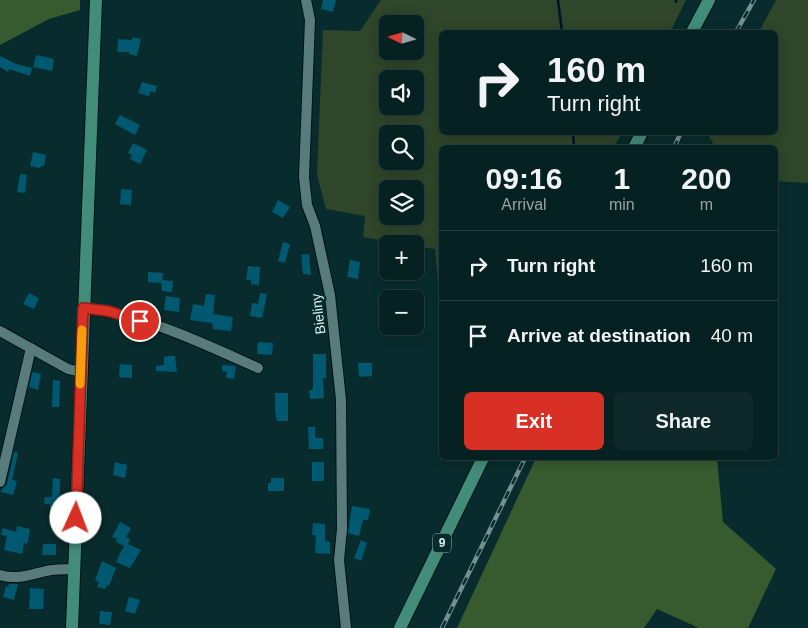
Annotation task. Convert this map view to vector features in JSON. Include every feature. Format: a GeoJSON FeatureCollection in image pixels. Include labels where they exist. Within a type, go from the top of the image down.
{"type":"FeatureCollection","features":[{"type":"Feature","properties":{"kind":"main road"},"geometry":{"type":"LineString","coordinates":[[72,628],[96,0]]}},
{"type":"Feature","properties":{"kind":"main road"},"geometry":{"type":"LineString","coordinates":[[693,30],[708,0]]}},
{"type":"Feature","properties":{"kind":"main road","name":"9"},"geometry":{"type":"LineString","coordinates":[[400,628],[482,460]]}},
{"type":"Feature","properties":{"kind":"street","name":"Bieliny"},"geometry":{"type":"LineString","coordinates":[[306,0],[310,20],[304,177],[307,205],[315,226],[330,295],[341,400],[342,529],[339,560],[346,628]]}},
{"type":"Feature","properties":{"kind":"street"},"geometry":{"type":"LineString","coordinates":[[83,308],[108,311],[186,336],[258,368]]}},
{"type":"Feature","properties":{"kind":"street"},"geometry":{"type":"LineString","coordinates":[[0,331],[68,369],[81,372]]}},
{"type":"Feature","properties":{"kind":"street"},"geometry":{"type":"LineString","coordinates":[[0,482],[31,348]]}},
{"type":"Feature","properties":{"kind":"street"},"geometry":{"type":"LineString","coordinates":[[0,575],[8,578],[24,577],[46,571],[74,569]]}},
{"type":"Feature","properties":{"kind":"green space"},"geometry":{"type":"Polygon","coordinates":[[[0,0],[80,0],[80,10],[49,19],[0,45],[0,0]]]}},
{"type":"Feature","properties":{"kind":"green space"},"geometry":{"type":"Polygon","coordinates":[[[381,0],[686,0],[671,30],[439,30],[439,135],[621,135],[615,145],[439,145],[439,294],[435,249],[424,247],[424,235],[379,235],[379,240],[363,237],[365,216],[326,209],[317,175],[323,30],[360,31],[381,0]]]}},
{"type":"Feature","properties":{"kind":"green space"},"geometry":{"type":"Polygon","coordinates":[[[776,0],[808,0],[808,183],[778,181],[778,145],[714,145],[708,135],[778,135],[778,30],[760,30],[776,0]]]}},
{"type":"Feature","properties":{"kind":"green space"},"geometry":{"type":"Polygon","coordinates":[[[535,460],[717,460],[723,522],[776,569],[748,628],[699,628],[657,609],[644,628],[457,628],[535,460]]]}},
{"type":"Feature","properties":{"kind":"building"},"geometry":{"type":"Polygon","coordinates":[[[323,0],[336,0],[333,12],[321,9],[323,0]]]}},
{"type":"Feature","properties":{"kind":"building"},"geometry":{"type":"Polygon","coordinates":[[[133,37],[141,39],[137,56],[129,54],[129,52],[117,52],[118,39],[132,40],[133,37]]]}},
{"type":"Feature","properties":{"kind":"building"},"geometry":{"type":"Polygon","coordinates":[[[36,55],[54,59],[52,71],[33,67],[36,55]]]}},
{"type":"Feature","properties":{"kind":"building"},"geometry":{"type":"Polygon","coordinates":[[[0,56],[16,64],[32,68],[30,76],[9,69],[8,72],[0,67],[0,56]]]}},
{"type":"Feature","properties":{"kind":"building"},"geometry":{"type":"Polygon","coordinates":[[[142,82],[157,86],[155,93],[150,91],[149,96],[138,93],[142,82]]]}},
{"type":"Feature","properties":{"kind":"building"},"geometry":{"type":"Polygon","coordinates":[[[120,115],[140,125],[135,135],[115,124],[120,115]]]}},
{"type":"Feature","properties":{"kind":"building"},"geometry":{"type":"Polygon","coordinates":[[[133,143],[147,150],[140,164],[130,159],[132,155],[128,153],[133,143]]]}},
{"type":"Feature","properties":{"kind":"building"},"geometry":{"type":"Polygon","coordinates":[[[33,152],[46,155],[44,166],[40,168],[30,166],[33,152]]]}},
{"type":"Feature","properties":{"kind":"building"},"geometry":{"type":"Polygon","coordinates":[[[20,174],[27,175],[25,193],[17,192],[20,174]]]}},
{"type":"Feature","properties":{"kind":"building"},"geometry":{"type":"Polygon","coordinates":[[[121,189],[132,190],[131,205],[120,204],[121,189]]]}},
{"type":"Feature","properties":{"kind":"building"},"geometry":{"type":"Polygon","coordinates":[[[278,200],[290,207],[283,218],[272,212],[278,200]]]}},
{"type":"Feature","properties":{"kind":"building"},"geometry":{"type":"Polygon","coordinates":[[[283,242],[290,244],[285,263],[278,261],[283,242]]]}},
{"type":"Feature","properties":{"kind":"building"},"geometry":{"type":"Polygon","coordinates":[[[309,254],[311,275],[303,274],[301,255],[309,254]]]}},
{"type":"Feature","properties":{"kind":"building"},"geometry":{"type":"Polygon","coordinates":[[[350,260],[360,262],[358,279],[347,277],[350,260]]]}},
{"type":"Feature","properties":{"kind":"building"},"geometry":{"type":"Polygon","coordinates":[[[248,266],[260,267],[259,285],[251,284],[251,280],[246,280],[248,266]]]}},
{"type":"Feature","properties":{"kind":"building"},"geometry":{"type":"Polygon","coordinates":[[[148,272],[163,273],[162,280],[173,281],[172,292],[162,291],[161,283],[148,282],[148,272]]]}},
{"type":"Feature","properties":{"kind":"building"},"geometry":{"type":"Polygon","coordinates":[[[29,293],[39,298],[34,309],[23,304],[29,293]]]}},
{"type":"Feature","properties":{"kind":"building"},"geometry":{"type":"Polygon","coordinates":[[[260,293],[267,294],[262,318],[250,316],[252,303],[258,304],[260,293]]]}},
{"type":"Feature","properties":{"kind":"building"},"geometry":{"type":"Polygon","coordinates":[[[206,294],[215,295],[213,314],[233,317],[231,331],[213,329],[211,323],[190,320],[193,304],[204,306],[206,294]]]}},
{"type":"Feature","properties":{"kind":"building"},"geometry":{"type":"Polygon","coordinates":[[[166,296],[180,298],[179,312],[164,310],[166,296]]]}},
{"type":"Feature","properties":{"kind":"building"},"geometry":{"type":"Polygon","coordinates":[[[258,342],[273,343],[272,355],[257,354],[258,342]]]}},
{"type":"Feature","properties":{"kind":"building"},"geometry":{"type":"Polygon","coordinates":[[[313,354],[326,354],[326,378],[323,378],[324,398],[310,399],[309,390],[312,390],[313,387],[313,354]]]}},
{"type":"Feature","properties":{"kind":"building"},"geometry":{"type":"Polygon","coordinates":[[[175,356],[177,372],[156,371],[156,366],[164,365],[164,357],[175,356]]]}},
{"type":"Feature","properties":{"kind":"building"},"geometry":{"type":"Polygon","coordinates":[[[358,363],[372,363],[372,376],[359,377],[358,363]]]}},
{"type":"Feature","properties":{"kind":"building"},"geometry":{"type":"Polygon","coordinates":[[[120,364],[132,365],[132,378],[119,377],[120,364]]]}},
{"type":"Feature","properties":{"kind":"building"},"geometry":{"type":"Polygon","coordinates":[[[222,365],[236,366],[234,379],[226,378],[227,372],[222,371],[222,365]]]}},
{"type":"Feature","properties":{"kind":"building"},"geometry":{"type":"Polygon","coordinates":[[[32,373],[41,374],[38,390],[29,387],[32,373]]]}},
{"type":"Feature","properties":{"kind":"building"},"geometry":{"type":"Polygon","coordinates":[[[53,380],[60,381],[59,407],[52,407],[53,380]]]}},
{"type":"Feature","properties":{"kind":"building"},"geometry":{"type":"Polygon","coordinates":[[[275,393],[288,393],[288,421],[277,421],[275,393]]]}},
{"type":"Feature","properties":{"kind":"building"},"geometry":{"type":"Polygon","coordinates":[[[308,427],[315,427],[315,438],[323,438],[323,449],[309,449],[308,427]]]}},
{"type":"Feature","properties":{"kind":"building"},"geometry":{"type":"Polygon","coordinates":[[[14,452],[18,453],[12,480],[17,481],[13,495],[1,492],[7,484],[14,452]]]}},
{"type":"Feature","properties":{"kind":"building"},"geometry":{"type":"Polygon","coordinates":[[[115,462],[127,465],[125,478],[113,475],[115,462]]]}},
{"type":"Feature","properties":{"kind":"building"},"geometry":{"type":"Polygon","coordinates":[[[312,462],[324,462],[324,481],[312,481],[312,462]]]}},
{"type":"Feature","properties":{"kind":"building"},"geometry":{"type":"Polygon","coordinates":[[[53,478],[60,479],[59,524],[51,523],[50,504],[44,504],[45,497],[52,497],[53,478]]]}},
{"type":"Feature","properties":{"kind":"building"},"geometry":{"type":"Polygon","coordinates":[[[271,478],[284,478],[284,491],[268,491],[268,483],[271,483],[271,478]]]}},
{"type":"Feature","properties":{"kind":"building"},"geometry":{"type":"Polygon","coordinates":[[[352,506],[370,509],[368,520],[363,520],[359,536],[348,533],[352,506]]]}},
{"type":"Feature","properties":{"kind":"building"},"geometry":{"type":"Polygon","coordinates":[[[120,522],[131,528],[126,537],[130,539],[128,544],[141,550],[130,568],[116,562],[124,546],[116,542],[117,539],[112,537],[120,522]]]}},
{"type":"Feature","properties":{"kind":"building"},"geometry":{"type":"Polygon","coordinates":[[[313,523],[325,524],[325,541],[330,542],[330,554],[315,553],[316,538],[315,535],[312,535],[313,523]]]}},
{"type":"Feature","properties":{"kind":"building"},"geometry":{"type":"Polygon","coordinates":[[[17,526],[30,529],[28,541],[27,544],[24,543],[22,554],[4,550],[7,536],[1,535],[3,528],[16,532],[17,526]]]}},
{"type":"Feature","properties":{"kind":"building"},"geometry":{"type":"Polygon","coordinates":[[[361,540],[367,543],[361,561],[354,558],[361,540]]]}},
{"type":"Feature","properties":{"kind":"building"},"geometry":{"type":"Polygon","coordinates":[[[43,544],[56,544],[56,555],[42,555],[43,544]]]}},
{"type":"Feature","properties":{"kind":"building"},"geometry":{"type":"Polygon","coordinates":[[[102,561],[116,568],[109,586],[107,585],[105,589],[97,587],[99,582],[95,580],[102,561]]]}},
{"type":"Feature","properties":{"kind":"building"},"geometry":{"type":"Polygon","coordinates":[[[9,584],[18,584],[14,600],[3,597],[6,586],[8,587],[9,584]]]}},
{"type":"Feature","properties":{"kind":"building"},"geometry":{"type":"Polygon","coordinates":[[[30,588],[44,589],[43,609],[29,609],[30,588]]]}},
{"type":"Feature","properties":{"kind":"building"},"geometry":{"type":"Polygon","coordinates":[[[129,597],[140,600],[135,614],[125,611],[129,597]]]}},
{"type":"Feature","properties":{"kind":"building"},"geometry":{"type":"Polygon","coordinates":[[[100,611],[112,612],[110,625],[99,624],[100,611]]]}},
{"type":"Feature","properties":{"kind":"waterway"},"geometry":{"type":"LineString","coordinates":[[558,0],[562,30]]}},
{"type":"Feature","properties":{"kind":"waterway"},"geometry":{"type":"LineString","coordinates":[[573,135],[574,145]]}},
{"type":"Feature","properties":{"kind":"railway"},"geometry":{"type":"LineString","coordinates":[[737,30],[754,0]]}},
{"type":"Feature","properties":{"kind":"railway"},"geometry":{"type":"LineString","coordinates":[[675,145],[680,135]]}},
{"type":"Feature","properties":{"kind":"railway"},"geometry":{"type":"LineString","coordinates":[[442,628],[524,460]]}},
{"type":"Feature","properties":{"kind":"slow traffic"},"geometry":{"type":"LineString","coordinates":[[80,384],[82,330]]}},
{"type":"Feature","properties":{"kind":"route"},"geometry":{"type":"LineString","coordinates":[[76,518],[83,308],[108,311],[140,321]]}}]}
